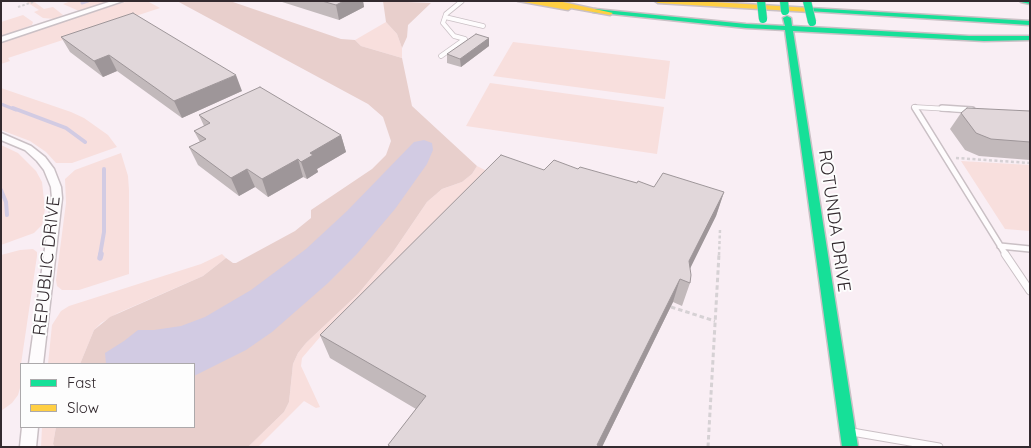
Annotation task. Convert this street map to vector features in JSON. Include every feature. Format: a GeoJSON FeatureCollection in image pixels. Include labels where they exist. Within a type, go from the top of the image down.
{"type":"FeatureCollection","features":[{"type":"Feature","properties":{"kind":"main road"},"geometry":{"type":"LineString","coordinates":[[521,1],[610,13],[746,26],[788,25],[834,30],[1030,42]]}},
{"type":"Feature","properties":{"kind":"main road"},"geometry":{"type":"LineString","coordinates":[[546,1],[610,13]]}},
{"type":"Feature","properties":{"kind":"main road"},"geometry":{"type":"LineString","coordinates":[[658,1],[1030,23]]}},
{"type":"Feature","properties":{"kind":"main road"},"geometry":{"type":"LineString","coordinates":[[746,26],[763,19],[761,1],[1030,15]]}},
{"type":"Feature","properties":{"kind":"main road","name":"ROTUNDA DRIVE"},"geometry":{"type":"LineString","coordinates":[[784,1],[850,447]]}},
{"type":"Feature","properties":{"kind":"main road"},"geometry":{"type":"LineString","coordinates":[[807,1],[812,22],[820,27],[834,30]]}},
{"type":"Feature","properties":{"kind":"main road"},"geometry":{"type":"LineString","coordinates":[[1023,1],[1030,2]]}},
{"type":"Feature","properties":{"kind":"main road"},"geometry":{"type":"LineString","coordinates":[[970,38],[1030,38]]}},
{"type":"Feature","properties":{"kind":"street"},"geometry":{"type":"LineString","coordinates":[[1,40],[120,1]]}},
{"type":"Feature","properties":{"kind":"street","name":"REPUBLIC DRIVE"},"geometry":{"type":"LineString","coordinates":[[1,136],[28,148],[41,158],[49,169],[56,187],[36,363]]}},
{"type":"Feature","properties":{"kind":"street"},"geometry":{"type":"LineString","coordinates":[[28,447],[30,428]]}},
{"type":"Feature","properties":{"kind":"lane"},"geometry":{"type":"LineString","coordinates":[[441,56],[465,39],[454,36],[443,23],[445,16],[462,1]]}},
{"type":"Feature","properties":{"kind":"lane"},"geometry":{"type":"LineString","coordinates":[[445,16],[483,26]]}},
{"type":"Feature","properties":{"kind":"lane"},"geometry":{"type":"LineString","coordinates":[[980,111],[914,107],[1030,291]]}},
{"type":"Feature","properties":{"kind":"lane"},"geometry":{"type":"LineString","coordinates":[[1000,246],[1030,249]]}},
{"type":"Feature","properties":{"kind":"lane"},"geometry":{"type":"LineString","coordinates":[[848,432],[939,447]]}},
{"type":"Feature","properties":{"kind":"path"},"geometry":{"type":"LineString","coordinates":[[18,7],[36,1]]}},
{"type":"Feature","properties":{"kind":"path"},"geometry":{"type":"LineString","coordinates":[[955,158],[1030,163]]}},
{"type":"Feature","properties":{"kind":"path"},"geometry":{"type":"LineString","coordinates":[[708,447],[720,230]]}},
{"type":"Feature","properties":{"kind":"path"},"geometry":{"type":"LineString","coordinates":[[671,307],[714,321]]}},
{"type":"Feature","properties":{"kind":"shaded area"},"geometry":{"type":"Polygon","coordinates":[[[25,1],[33,1],[44,9],[53,7],[63,15],[54,19],[43,18],[34,12],[39,10],[25,1]]]}},
{"type":"Feature","properties":{"kind":"shaded area"},"geometry":{"type":"Polygon","coordinates":[[[71,1],[113,1],[79,11],[63,4],[71,1]]]}},
{"type":"Feature","properties":{"kind":"shaded area"},"geometry":{"type":"Polygon","coordinates":[[[128,1],[147,1],[160,8],[8,58],[10,61],[1,64],[1,42],[128,1]]]}},
{"type":"Feature","properties":{"kind":"shaded area"},"geometry":{"type":"Polygon","coordinates":[[[177,1],[230,1],[341,39],[355,40],[361,46],[402,58],[412,106],[477,166],[472,174],[462,182],[442,189],[427,202],[393,252],[358,294],[306,343],[298,353],[293,364],[289,402],[284,412],[248,447],[55,447],[53,444],[56,428],[195,428],[195,363],[80,363],[94,330],[110,317],[203,276],[226,258],[236,263],[295,231],[311,218],[311,210],[372,169],[386,155],[391,141],[383,117],[368,104],[177,1]]]}},
{"type":"Feature","properties":{"kind":"shaded area"},"geometry":{"type":"Polygon","coordinates":[[[383,1],[431,3],[408,25],[407,37],[402,48],[397,34],[386,22],[383,1]]]}},
{"type":"Feature","properties":{"kind":"shaded area"},"geometry":{"type":"Polygon","coordinates":[[[23,15],[33,22],[32,25],[1,37],[1,22],[23,15]]]}},
{"type":"Feature","properties":{"kind":"shaded area"},"geometry":{"type":"Polygon","coordinates":[[[386,22],[397,34],[402,48],[402,58],[361,46],[355,40],[386,22]]]}},
{"type":"Feature","properties":{"kind":"shaded area"},"geometry":{"type":"Polygon","coordinates":[[[513,42],[670,61],[665,99],[493,76],[513,42]]]}},
{"type":"Feature","properties":{"kind":"shaded area"},"geometry":{"type":"Polygon","coordinates":[[[490,83],[664,107],[657,154],[466,126],[490,83]]]}},
{"type":"Feature","properties":{"kind":"shaded area"},"geometry":{"type":"Polygon","coordinates":[[[1,88],[84,118],[108,135],[117,147],[72,163],[56,163],[46,152],[30,141],[1,130],[1,88]]]}},
{"type":"Feature","properties":{"kind":"shaded area"},"geometry":{"type":"Polygon","coordinates":[[[424,140],[432,143],[433,150],[427,164],[395,209],[356,255],[328,283],[272,332],[246,350],[195,376],[195,363],[106,363],[105,353],[138,330],[181,326],[205,317],[251,290],[306,249],[347,211],[414,142],[424,140]]]}},
{"type":"Feature","properties":{"kind":"shaded area"},"geometry":{"type":"Polygon","coordinates":[[[1,145],[18,153],[36,171],[42,182],[45,209],[42,225],[34,233],[1,245],[1,145]]]}},
{"type":"Feature","properties":{"kind":"shaded area"},"geometry":{"type":"Polygon","coordinates":[[[121,153],[128,176],[129,190],[129,274],[79,290],[62,290],[57,286],[56,280],[66,203],[65,179],[75,170],[121,153]]]}},
{"type":"Feature","properties":{"kind":"shaded area"},"geometry":{"type":"Polygon","coordinates":[[[961,161],[1030,165],[1030,231],[1005,229],[961,161]]]}},
{"type":"Feature","properties":{"kind":"shaded area"},"geometry":{"type":"Polygon","coordinates":[[[477,166],[487,171],[320,337],[302,358],[301,366],[320,407],[316,408],[304,401],[258,447],[248,447],[284,412],[289,402],[293,364],[298,353],[306,343],[358,294],[393,252],[427,202],[442,189],[462,182],[472,174],[477,166]]]}},
{"type":"Feature","properties":{"kind":"shaded area"},"geometry":{"type":"Polygon","coordinates":[[[33,249],[37,252],[37,256],[20,363],[20,388],[18,395],[12,403],[1,411],[1,255],[33,249]]]}},
{"type":"Feature","properties":{"kind":"shaded area"},"geometry":{"type":"Polygon","coordinates":[[[222,254],[226,258],[203,276],[118,313],[101,323],[94,330],[80,363],[48,363],[52,325],[61,311],[69,306],[201,264],[222,254]]]}},
{"type":"Feature","properties":{"kind":"shaded area"},"geometry":{"type":"Polygon","coordinates":[[[42,428],[56,428],[53,444],[55,447],[41,447],[42,428]]]}},
{"type":"Feature","properties":{"kind":"building"},"geometry":{"type":"Polygon","coordinates":[[[322,1],[344,1],[336,5],[322,1]]]}},
{"type":"Feature","properties":{"kind":"building"},"geometry":{"type":"Polygon","coordinates":[[[133,13],[236,75],[174,101],[109,55],[94,61],[61,37],[133,13]]]}},
{"type":"Feature","properties":{"kind":"building"},"geometry":{"type":"Polygon","coordinates":[[[476,34],[489,38],[460,59],[447,54],[476,34]]]}},
{"type":"Feature","properties":{"kind":"building"},"geometry":{"type":"Polygon","coordinates":[[[260,87],[341,135],[310,153],[313,155],[301,162],[298,159],[262,179],[247,169],[231,178],[189,147],[206,139],[194,131],[210,123],[199,115],[260,87]]]}},
{"type":"Feature","properties":{"kind":"building"},"geometry":{"type":"Polygon","coordinates":[[[967,108],[1030,111],[1030,142],[991,139],[976,133],[961,113],[967,108]]]}},
{"type":"Feature","properties":{"kind":"building"},"geometry":{"type":"Polygon","coordinates":[[[501,155],[544,170],[554,160],[578,169],[580,167],[637,183],[638,181],[654,187],[663,173],[724,192],[689,261],[690,283],[680,279],[597,445],[601,447],[391,447],[388,445],[426,396],[320,335],[501,155]]]}},
{"type":"Feature","properties":{"kind":"waterway"},"geometry":{"type":"LineString","coordinates":[[82,3],[88,1]]}},
{"type":"Feature","properties":{"kind":"waterway"},"geometry":{"type":"LineString","coordinates":[[1,104],[16,110]]}},
{"type":"Feature","properties":{"kind":"waterway"},"geometry":{"type":"LineString","coordinates":[[13,108],[66,128],[85,142]]}},
{"type":"Feature","properties":{"kind":"waterway"},"geometry":{"type":"LineString","coordinates":[[100,255],[104,232],[104,169]]}},
{"type":"Feature","properties":{"kind":"waterway"},"geometry":{"type":"LineString","coordinates":[[1,190],[6,202],[7,215]]}},
{"type":"Feature","properties":{"kind":"waterway"},"geometry":{"type":"LineString","coordinates":[[100,258],[101,254]]}},
{"type":"Feature","properties":{"kind":"traffic: fast"},"geometry":{"type":"LineString","coordinates":[[761,1],[763,19]]}},
{"type":"Feature","properties":{"kind":"traffic: fast"},"geometry":{"type":"LineString","coordinates":[[784,1],[785,11]]}},
{"type":"Feature","properties":{"kind":"traffic: fast"},"geometry":{"type":"LineString","coordinates":[[807,1],[812,22]]}},
{"type":"Feature","properties":{"kind":"traffic: fast"},"geometry":{"type":"LineString","coordinates":[[1023,1],[1030,2]]}},
{"type":"Feature","properties":{"kind":"traffic: fast"},"geometry":{"type":"LineString","coordinates":[[810,10],[1030,23]]}},
{"type":"Feature","properties":{"kind":"traffic: fast"},"geometry":{"type":"LineString","coordinates":[[595,11],[746,26],[984,39]]}},
{"type":"Feature","properties":{"kind":"traffic: fast"},"geometry":{"type":"LineString","coordinates":[[787,18],[850,447]]}},
{"type":"Feature","properties":{"kind":"traffic: fast"},"geometry":{"type":"LineString","coordinates":[[970,38],[1030,38]]}},
{"type":"Feature","properties":{"kind":"traffic: slow"},"geometry":{"type":"LineString","coordinates":[[521,1],[568,8]]}},
{"type":"Feature","properties":{"kind":"traffic: slow"},"geometry":{"type":"LineString","coordinates":[[546,1],[610,13]]}},
{"type":"Feature","properties":{"kind":"traffic: slow"},"geometry":{"type":"LineString","coordinates":[[658,1],[810,10]]}}]}
